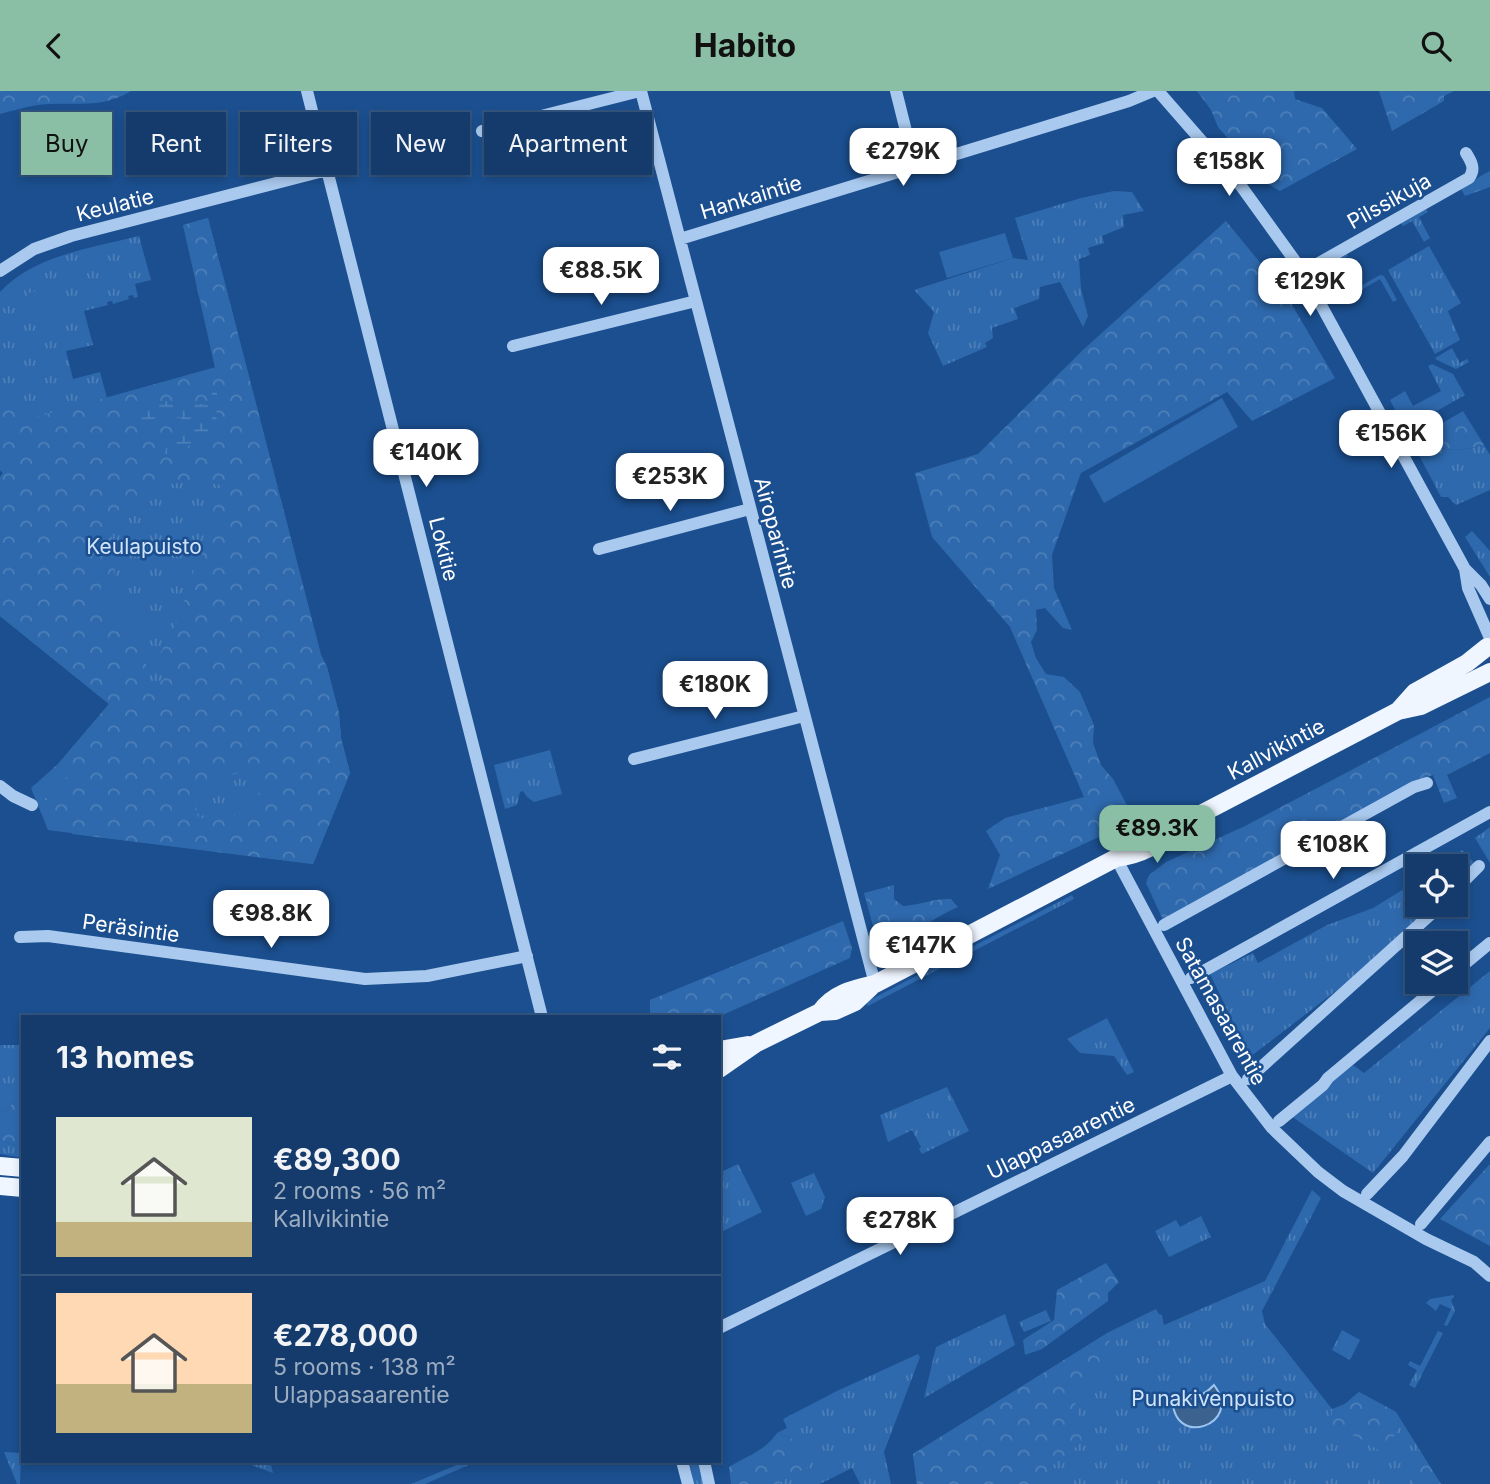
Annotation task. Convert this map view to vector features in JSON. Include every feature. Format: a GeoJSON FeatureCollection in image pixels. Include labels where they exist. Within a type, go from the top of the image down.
{"type":"FeatureCollection","features":[{"type":"Feature","properties":{"kind":"main road","name":"Kallvikintie"},"geometry":{"type":"LineString","coordinates":[[1398,711],[1415,692],[1467,663],[1489,646]]}},
{"type":"Feature","properties":{"kind":"main road","name":"Kallvikintie"},"geometry":{"type":"LineString","coordinates":[[721,1068],[755,1044],[820,1012],[835,1011],[855,1002],[875,984],[1116,858],[1132,856],[1163,841],[1174,828],[1398,711],[1421,706],[1490,672]]}},
{"type":"Feature","properties":{"kind":"main road","name":"Kallvikintie"},"geometry":{"type":"LineString","coordinates":[[721,1051],[755,1044]]}},
{"type":"Feature","properties":{"kind":"main road"},"geometry":{"type":"LineString","coordinates":[[0,1165],[21,1168]]}},
{"type":"Feature","properties":{"kind":"main road"},"geometry":{"type":"LineString","coordinates":[[0,1186],[21,1188]]}},
{"type":"Feature","properties":{"kind":"street","name":"Lokitie"},"geometry":{"type":"LineString","coordinates":[[307,91],[312,112]]}},
{"type":"Feature","properties":{"kind":"street"},"geometry":{"type":"LineString","coordinates":[[482,131],[640,91]]}},
{"type":"Feature","properties":{"kind":"street","name":"Airoparintie"},"geometry":{"type":"LineString","coordinates":[[640,91],[875,984]]}},
{"type":"Feature","properties":{"kind":"street"},"geometry":{"type":"LineString","coordinates":[[896,91],[915,167]]}},
{"type":"Feature","properties":{"kind":"street"},"geometry":{"type":"LineString","coordinates":[[1155,91],[1241,186],[1303,272],[1465,569],[1490,599]]}},
{"type":"Feature","properties":{"kind":"street","name":"Hankaintie"},"geometry":{"type":"LineString","coordinates":[[680,239],[1155,91]]}},
{"type":"Feature","properties":{"kind":"street","name":"Pilssikuja"},"geometry":{"type":"LineString","coordinates":[[1303,272],[1469,178],[1473,166],[1466,153]]}},
{"type":"Feature","properties":{"kind":"street","name":"Keulatie"},"geometry":{"type":"LineString","coordinates":[[0,271],[34,249],[63,239],[308,175]]}},
{"type":"Feature","properties":{"kind":"street","name":"Lokitie"},"geometry":{"type":"LineString","coordinates":[[328,175],[542,1015]]}},
{"type":"Feature","properties":{"kind":"street"},"geometry":{"type":"LineString","coordinates":[[513,346],[696,301]]}},
{"type":"Feature","properties":{"kind":"street"},"geometry":{"type":"LineString","coordinates":[[599,549],[750,509]]}},
{"type":"Feature","properties":{"kind":"street"},"geometry":{"type":"LineString","coordinates":[[1465,569],[1468,588],[1489,646]]}},
{"type":"Feature","properties":{"kind":"street"},"geometry":{"type":"LineString","coordinates":[[634,759],[804,716]]}},
{"type":"Feature","properties":{"kind":"street"},"geometry":{"type":"LineString","coordinates":[[1164,925],[1414,787],[1427,783]]}},
{"type":"Feature","properties":{"kind":"street"},"geometry":{"type":"LineString","coordinates":[[0,786],[32,805]]}},
{"type":"Feature","properties":{"kind":"street"},"geometry":{"type":"LineString","coordinates":[[1191,978],[1490,812]]}},
{"type":"Feature","properties":{"kind":"street","name":"Satamasaarentie"},"geometry":{"type":"LineString","coordinates":[[1116,858],[1232,1076],[1272,1128],[1325,1178],[1370,1208],[1474,1262],[1490,1276]]}},
{"type":"Feature","properties":{"kind":"street"},"geometry":{"type":"LineString","coordinates":[[1468,877],[1479,866]]}},
{"type":"Feature","properties":{"kind":"street"},"geometry":{"type":"LineString","coordinates":[[1248,1079],[1428,917]]}},
{"type":"Feature","properties":{"kind":"street","name":"Peräsintie"},"geometry":{"type":"LineString","coordinates":[[20,937],[48,936],[365,979],[427,976],[527,956]]}},
{"type":"Feature","properties":{"kind":"street"},"geometry":{"type":"LineString","coordinates":[[1468,961],[1490,943]]}},
{"type":"Feature","properties":{"kind":"street"},"geometry":{"type":"LineString","coordinates":[[1279,1121],[1429,994]]}},
{"type":"Feature","properties":{"kind":"street"},"geometry":{"type":"LineString","coordinates":[[1367,1195],[1403,1156],[1490,1041]]}},
{"type":"Feature","properties":{"kind":"street","name":"Ulappasaarentie"},"geometry":{"type":"LineString","coordinates":[[721,1327],[1232,1076]]}},
{"type":"Feature","properties":{"kind":"street"},"geometry":{"type":"LineString","coordinates":[[1421,1224],[1490,1142]]}},
{"type":"Feature","properties":{"kind":"street"},"geometry":{"type":"LineString","coordinates":[[683,1463],[688,1484]]}},
{"type":"Feature","properties":{"kind":"street"},"geometry":{"type":"LineString","coordinates":[[704,1463],[709,1484]]}},
{"type":"Feature","properties":{"kind":"green space"},"geometry":{"type":"Polygon","coordinates":[[[0,91],[131,91],[97,103],[38,105],[0,114],[0,91]]]}},
{"type":"Feature","properties":{"kind":"green space"},"geometry":{"type":"Polygon","coordinates":[[[1197,91],[1294,91],[1295,99],[1322,108],[1357,149],[1280,191],[1265,182],[1218,127],[1211,110],[1197,91]]]}},
{"type":"Feature","properties":{"kind":"green space"},"geometry":{"type":"Polygon","coordinates":[[[1379,91],[1454,91],[1444,96],[1444,101],[1392,131],[1379,91]]]}},
{"type":"Feature","properties":{"kind":"green space"},"geometry":{"type":"Polygon","coordinates":[[[1490,171],[1490,187],[1465,196],[1461,189],[1490,171]]]}},
{"type":"Feature","properties":{"kind":"green space"},"geometry":{"type":"Polygon","coordinates":[[[1114,191],[1132,192],[1144,211],[1123,215],[1124,227],[1102,236],[1104,243],[1088,248],[1090,255],[1079,259],[1081,289],[1088,316],[1083,327],[1060,282],[1040,287],[1039,299],[1014,308],[1018,319],[992,328],[993,338],[985,343],[987,347],[943,366],[928,333],[934,312],[914,290],[1013,258],[1028,260],[1015,218],[1114,191]]]}},
{"type":"Feature","properties":{"kind":"green space"},"geometry":{"type":"Polygon","coordinates":[[[1426,209],[1428,212],[1419,217],[1430,238],[1424,242],[1412,221],[1403,226],[1401,223],[1426,209]]]}},
{"type":"Feature","properties":{"kind":"green space","name":"Keulapuisto"},"geometry":{"type":"Polygon","coordinates":[[[208,218],[321,655],[327,667],[339,713],[341,738],[350,773],[313,864],[48,830],[31,788],[58,764],[109,704],[0,616],[0,477],[3,473],[0,470],[0,292],[29,269],[47,261],[83,249],[139,236],[151,280],[135,284],[138,297],[128,296],[129,299],[113,304],[112,301],[107,302],[108,305],[84,311],[93,345],[66,351],[73,379],[100,372],[107,398],[215,368],[183,225],[208,218]]]}},
{"type":"Feature","properties":{"kind":"green space","name":"Keulapuisto"},"geometry":{"type":"Polygon","coordinates":[[[208,218],[321,655],[327,667],[339,713],[341,738],[350,773],[313,864],[72,834],[63,819],[40,807],[69,775],[58,764],[109,704],[0,616],[0,477],[3,473],[0,470],[0,395],[29,419],[216,367],[183,225],[208,218]],[[212,400],[212,405],[193,402],[160,416],[181,418],[183,434],[180,452],[196,440],[216,439],[212,400]],[[189,482],[169,484],[147,491],[137,500],[125,497],[116,517],[112,547],[115,578],[101,585],[101,605],[104,616],[137,648],[147,666],[139,683],[163,679],[159,656],[179,617],[221,485],[189,482]],[[243,772],[209,785],[202,792],[196,807],[198,817],[218,819],[239,814],[246,798],[258,794],[262,789],[258,780],[243,772]]]}},
{"type":"Feature","properties":{"kind":"green space"},"geometry":{"type":"Polygon","coordinates":[[[1226,221],[1285,293],[1335,378],[1252,421],[1227,392],[1081,473],[1052,555],[1054,588],[1072,630],[1063,628],[1045,608],[1036,610],[1037,630],[1031,642],[1036,658],[1046,674],[1064,677],[1080,692],[1094,725],[1093,743],[1101,765],[1113,779],[1135,820],[988,889],[1000,855],[986,831],[1005,818],[1084,797],[1010,627],[932,537],[915,473],[978,454],[1084,349],[1226,221]]]}},
{"type":"Feature","properties":{"kind":"green space"},"geometry":{"type":"Polygon","coordinates":[[[1005,233],[1013,258],[947,278],[939,252],[1005,233]]]}},
{"type":"Feature","properties":{"kind":"green space"},"geometry":{"type":"Polygon","coordinates":[[[1429,246],[1461,303],[1448,311],[1460,340],[1435,354],[1388,270],[1429,246]]]}},
{"type":"Feature","properties":{"kind":"green space"},"geometry":{"type":"Polygon","coordinates":[[[1347,253],[1348,256],[1337,263],[1349,285],[1332,295],[1319,269],[1347,253]]]}},
{"type":"Feature","properties":{"kind":"green space"},"geometry":{"type":"Polygon","coordinates":[[[1380,275],[1384,276],[1397,300],[1393,302],[1380,279],[1337,304],[1335,301],[1380,275]]]}},
{"type":"Feature","properties":{"kind":"green space"},"geometry":{"type":"Polygon","coordinates":[[[53,287],[61,319],[37,326],[28,293],[53,287]]]}},
{"type":"Feature","properties":{"kind":"green space"},"geometry":{"type":"Polygon","coordinates":[[[1452,348],[1460,363],[1467,359],[1469,362],[1456,369],[1435,358],[1452,348]]]}},
{"type":"Feature","properties":{"kind":"green space"},"geometry":{"type":"Polygon","coordinates":[[[1432,364],[1453,374],[1465,395],[1405,429],[1390,400],[1405,391],[1413,406],[1441,391],[1428,366],[1432,364]]]}},
{"type":"Feature","properties":{"kind":"green space"},"geometry":{"type":"Polygon","coordinates":[[[217,391],[216,439],[196,440],[180,452],[165,454],[167,443],[183,434],[181,418],[160,416],[141,426],[128,420],[132,410],[167,401],[211,405],[209,394],[217,391]]]}},
{"type":"Feature","properties":{"kind":"green space"},"geometry":{"type":"Polygon","coordinates":[[[1222,398],[1238,427],[1104,503],[1089,476],[1222,398]]]}},
{"type":"Feature","properties":{"kind":"green space"},"geometry":{"type":"Polygon","coordinates":[[[1463,411],[1484,445],[1448,449],[1415,439],[1463,411]]]}},
{"type":"Feature","properties":{"kind":"green space"},"geometry":{"type":"Polygon","coordinates":[[[1415,439],[1448,449],[1484,445],[1490,455],[1490,490],[1456,505],[1448,497],[1441,497],[1412,442],[1415,439]]]}},
{"type":"Feature","properties":{"kind":"green space"},"geometry":{"type":"Polygon","coordinates":[[[1472,531],[1490,551],[1490,577],[1465,537],[1472,531]]]}},
{"type":"Feature","properties":{"kind":"green space"},"geometry":{"type":"Polygon","coordinates":[[[115,592],[139,598],[148,605],[153,621],[146,633],[132,633],[122,627],[105,607],[105,595],[115,592]]]}},
{"type":"Feature","properties":{"kind":"green space"},"geometry":{"type":"Polygon","coordinates":[[[1490,697],[1490,753],[1447,775],[1457,798],[1444,803],[1433,775],[1419,780],[1164,922],[1146,883],[1149,875],[1166,862],[1245,826],[1490,697]]]}},
{"type":"Feature","properties":{"kind":"green space"},"geometry":{"type":"Polygon","coordinates":[[[550,750],[562,794],[534,802],[523,791],[520,792],[517,805],[505,809],[494,765],[550,750]]]}},
{"type":"Feature","properties":{"kind":"green space"},"geometry":{"type":"Polygon","coordinates":[[[1490,827],[1490,863],[1475,838],[1490,827]]]}},
{"type":"Feature","properties":{"kind":"green space"},"geometry":{"type":"Polygon","coordinates":[[[1468,856],[1476,865],[1468,872],[1468,856]]]}},
{"type":"Feature","properties":{"kind":"green space"},"geometry":{"type":"Polygon","coordinates":[[[894,885],[894,899],[903,906],[951,899],[958,907],[902,938],[883,945],[875,933],[864,893],[894,885]]]}},
{"type":"Feature","properties":{"kind":"green space"},"geometry":{"type":"Polygon","coordinates":[[[1405,888],[1405,917],[1419,917],[1349,981],[1250,1057],[1210,974],[1253,953],[1258,963],[1327,925],[1373,908],[1405,888]]]}},
{"type":"Feature","properties":{"kind":"green space"},"geometry":{"type":"Polygon","coordinates":[[[1072,895],[1074,899],[868,1006],[866,1002],[1072,895]]]}},
{"type":"Feature","properties":{"kind":"green space"},"geometry":{"type":"Polygon","coordinates":[[[843,921],[852,948],[850,958],[721,1016],[650,1015],[650,1000],[843,921]]]}},
{"type":"Feature","properties":{"kind":"green space"},"geometry":{"type":"Polygon","coordinates":[[[1490,971],[1490,1028],[1373,1173],[1291,1116],[1353,1065],[1364,1073],[1462,994],[1468,994],[1468,989],[1490,971]]]}},
{"type":"Feature","properties":{"kind":"green space"},"geometry":{"type":"Polygon","coordinates":[[[1107,1018],[1134,1072],[1127,1075],[1114,1056],[1080,1053],[1067,1039],[1107,1018]]]}},
{"type":"Feature","properties":{"kind":"green space"},"geometry":{"type":"Polygon","coordinates":[[[0,1045],[20,1045],[21,1099],[6,1110],[0,1111],[0,1045]]]}},
{"type":"Feature","properties":{"kind":"green space"},"geometry":{"type":"Polygon","coordinates":[[[947,1087],[969,1131],[922,1154],[912,1130],[888,1142],[880,1115],[947,1087]]]}},
{"type":"Feature","properties":{"kind":"green space"},"geometry":{"type":"Polygon","coordinates":[[[21,1099],[21,1147],[0,1140],[0,1111],[6,1110],[21,1099]]]}},
{"type":"Feature","properties":{"kind":"green space"},"geometry":{"type":"Polygon","coordinates":[[[0,1140],[21,1147],[21,1158],[0,1154],[0,1140]]]}},
{"type":"Feature","properties":{"kind":"green space"},"geometry":{"type":"Polygon","coordinates":[[[738,1164],[762,1212],[723,1231],[721,1226],[721,1172],[738,1164]]]}},
{"type":"Feature","properties":{"kind":"green space"},"geometry":{"type":"Polygon","coordinates":[[[1490,1165],[1490,1246],[1440,1219],[1490,1165]]]}},
{"type":"Feature","properties":{"kind":"green space"},"geometry":{"type":"Polygon","coordinates":[[[814,1173],[825,1197],[821,1209],[806,1216],[791,1183],[814,1173]]]}},
{"type":"Feature","properties":{"kind":"green space","name":"Punakivenpuisto"},"geometry":{"type":"Polygon","coordinates":[[[1312,1190],[1321,1198],[1262,1311],[1265,1324],[1332,1409],[1345,1404],[1359,1392],[1396,1412],[1441,1484],[917,1484],[913,1454],[1109,1332],[1156,1309],[1162,1315],[1164,1325],[1265,1281],[1312,1190]]]}},
{"type":"Feature","properties":{"kind":"green space"},"geometry":{"type":"Polygon","coordinates":[[[1201,1216],[1211,1237],[1169,1257],[1155,1231],[1176,1220],[1180,1227],[1201,1216]]]}},
{"type":"Feature","properties":{"kind":"green space"},"geometry":{"type":"Polygon","coordinates":[[[1106,1263],[1119,1282],[1108,1293],[1108,1301],[1042,1349],[1025,1355],[1023,1340],[1054,1320],[1057,1290],[1106,1263]]]}},
{"type":"Feature","properties":{"kind":"green space"},"geometry":{"type":"Polygon","coordinates":[[[1454,1295],[1451,1300],[1455,1311],[1447,1326],[1444,1325],[1451,1309],[1440,1304],[1436,1311],[1426,1303],[1430,1299],[1454,1295]]]}},
{"type":"Feature","properties":{"kind":"green space"},"geometry":{"type":"Polygon","coordinates":[[[1046,1310],[1051,1321],[1024,1332],[1019,1322],[1046,1310]]]}},
{"type":"Feature","properties":{"kind":"green space"},"geometry":{"type":"Polygon","coordinates":[[[1005,1314],[1015,1345],[924,1398],[936,1347],[1005,1314]]]}},
{"type":"Feature","properties":{"kind":"green space"},"geometry":{"type":"Polygon","coordinates":[[[1342,1330],[1360,1340],[1350,1360],[1332,1350],[1342,1330]]]}},
{"type":"Feature","properties":{"kind":"green space"},"geometry":{"type":"Polygon","coordinates":[[[1438,1331],[1443,1333],[1415,1388],[1409,1385],[1417,1370],[1408,1365],[1410,1361],[1420,1366],[1438,1331]]]}},
{"type":"Feature","properties":{"kind":"green space"},"geometry":{"type":"Polygon","coordinates":[[[1109,1332],[1110,1358],[1074,1395],[1082,1442],[1047,1470],[1051,1484],[917,1484],[913,1454],[1109,1332]]]}},
{"type":"Feature","properties":{"kind":"green space"},"geometry":{"type":"Polygon","coordinates":[[[918,1354],[920,1357],[884,1452],[891,1484],[860,1484],[852,1468],[820,1484],[779,1484],[786,1478],[798,1441],[777,1433],[787,1428],[783,1419],[918,1354]]]}},
{"type":"Feature","properties":{"kind":"green space"},"geometry":{"type":"Polygon","coordinates":[[[1359,1392],[1396,1412],[1400,1419],[1388,1454],[1355,1436],[1329,1436],[1332,1410],[1345,1404],[1359,1392]]]}},
{"type":"Feature","properties":{"kind":"green space"},"geometry":{"type":"Polygon","coordinates":[[[777,1433],[798,1441],[810,1466],[779,1484],[731,1484],[729,1467],[761,1449],[777,1433]]]}},
{"type":"Feature","properties":{"kind":"green space"},"geometry":{"type":"Polygon","coordinates":[[[4,1452],[21,1453],[20,1484],[17,1484],[4,1452]]]}},
{"type":"Feature","properties":{"kind":"green space"},"geometry":{"type":"Polygon","coordinates":[[[1424,1458],[1441,1484],[1414,1484],[1415,1472],[1424,1458]]]}},
{"type":"Feature","properties":{"kind":"green space"},"geometry":{"type":"Polygon","coordinates":[[[239,1463],[270,1463],[273,1473],[239,1463]]]}},
{"type":"Feature","properties":{"kind":"green space"},"geometry":{"type":"Polygon","coordinates":[[[461,1463],[473,1463],[425,1484],[411,1484],[461,1463]]]}},
{"type":"Feature","properties":{"kind":"green space"},"geometry":{"type":"Polygon","coordinates":[[[689,1463],[698,1463],[703,1484],[694,1484],[689,1463]]]}},
{"type":"Feature","properties":{"kind":"shaded area"},"geometry":{"type":"Polygon","coordinates":[[[1214,1385],[1221,1399],[1220,1411],[1214,1420],[1204,1426],[1193,1427],[1182,1423],[1175,1413],[1173,1397],[1195,1397],[1214,1385]]]}}]}
